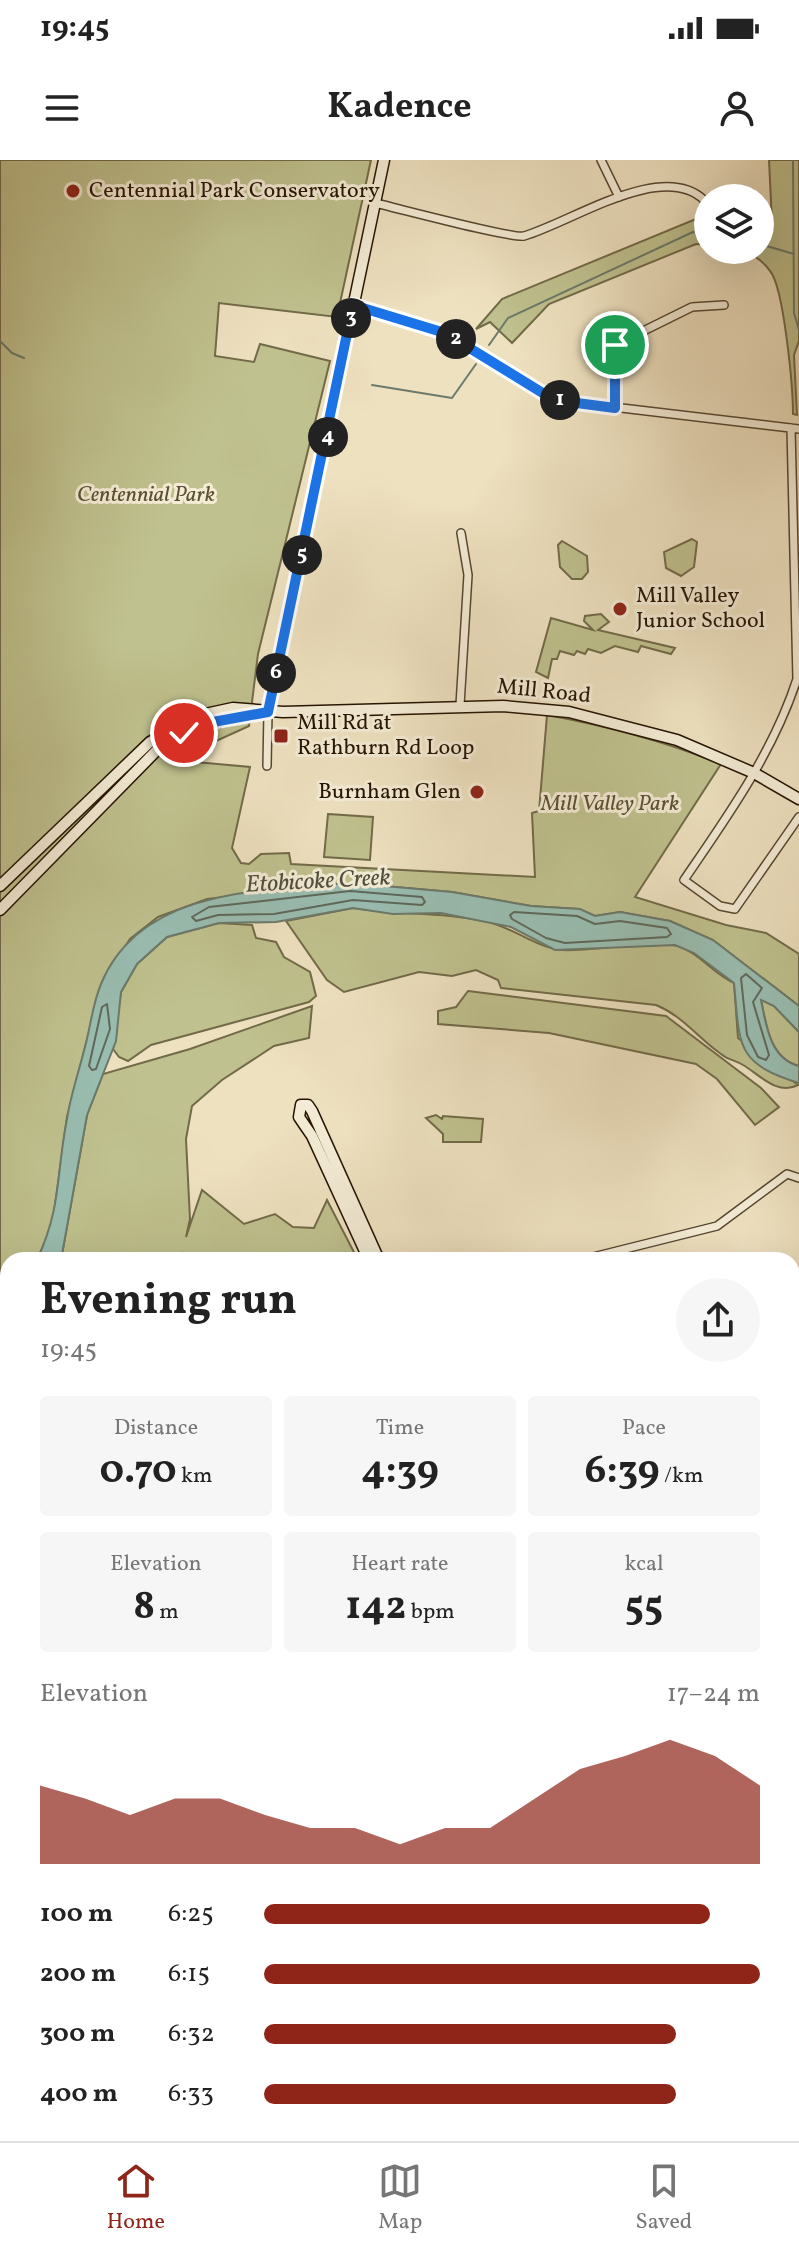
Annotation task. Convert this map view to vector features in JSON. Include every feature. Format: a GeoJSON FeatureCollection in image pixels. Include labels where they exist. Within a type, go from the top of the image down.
{"type":"FeatureCollection","features":[{"type":"Feature","properties":{"kind":"street"},"geometry":{"type":"LineString","coordinates":[[267,766],[268,712],[384,160]]}},
{"type":"Feature","properties":{"kind":"street"},"geometry":{"type":"LineString","coordinates":[[601,160],[619,197]]}},
{"type":"Feature","properties":{"kind":"street"},"geometry":{"type":"LineString","coordinates":[[375,203],[517,238],[656,184],[675,183],[694,191]]}},
{"type":"Feature","properties":{"kind":"street"},"geometry":{"type":"LineString","coordinates":[[353,305],[445,333],[554,400],[795,428],[797,679],[787,709],[754,773],[684,880],[720,906],[735,909],[799,817]]}},
{"type":"Feature","properties":{"kind":"street"},"geometry":{"type":"LineString","coordinates":[[615,408],[615,345],[692,307],[724,305]]}},
{"type":"Feature","properties":{"kind":"street"},"geometry":{"type":"LineString","coordinates":[[460,705],[468,575],[461,533]]}},
{"type":"Feature","properties":{"kind":"street","name":"Mill Road"},"geometry":{"type":"LineString","coordinates":[[268,712],[460,705],[503,706],[591,716],[657,733],[754,773],[799,799]]}},
{"type":"Feature","properties":{"kind":"street"},"geometry":{"type":"LineString","coordinates":[[0,886],[161,734],[215,711],[249,707],[268,712]]}},
{"type":"Feature","properties":{"kind":"street"},"geometry":{"type":"LineString","coordinates":[[0,910],[157,750],[199,726],[268,712]]}},
{"type":"Feature","properties":{"kind":"street"},"geometry":{"type":"LineString","coordinates":[[365,1252],[312,1136],[298,1115],[301,1105],[311,1109],[375,1252]]}},
{"type":"Feature","properties":{"kind":"street"},"geometry":{"type":"LineString","coordinates":[[613,1252],[717,1226],[773,1182],[787,1174],[799,1178]]}},
{"type":"Feature","properties":{"kind":"green space","name":"Centennial Park"},"geometry":{"type":"Polygon","coordinates":[[[0,160],[371,160],[337,317],[219,303],[215,356],[254,362],[260,344],[330,361],[258,654],[249,726],[174,760],[250,767],[232,848],[241,863],[249,864],[261,854],[289,853],[291,864],[535,877],[532,813],[539,811],[547,715],[657,741],[721,764],[635,897],[726,925],[766,933],[799,954],[799,1006],[713,940],[670,921],[620,912],[595,916],[579,909],[531,906],[452,892],[350,883],[207,899],[158,917],[130,939],[102,982],[67,1117],[52,1227],[41,1252],[0,1252],[0,160]]]}},
{"type":"Feature","properties":{"kind":"green space"},"geometry":{"type":"Polygon","coordinates":[[[769,160],[799,160],[799,341],[794,355],[797,415],[793,414],[780,297],[770,271],[763,264],[774,264],[774,184],[770,184],[769,160]]]}},
{"type":"Feature","properties":{"kind":"green space"},"geometry":{"type":"Polygon","coordinates":[[[694,220],[694,245],[549,304],[512,343],[490,322],[476,329],[502,299],[694,220]]]}},
{"type":"Feature","properties":{"kind":"green space"},"geometry":{"type":"Polygon","coordinates":[[[692,539],[697,542],[694,567],[681,576],[666,568],[664,552],[692,539]]]}},
{"type":"Feature","properties":{"kind":"green space"},"geometry":{"type":"Polygon","coordinates":[[[562,541],[587,556],[588,572],[582,579],[572,579],[560,567],[558,545],[562,541]]]}},
{"type":"Feature","properties":{"kind":"green space"},"geometry":{"type":"Polygon","coordinates":[[[601,614],[609,622],[598,630],[675,648],[671,654],[641,646],[638,652],[615,646],[601,653],[588,649],[585,654],[577,651],[574,655],[560,651],[557,659],[552,659],[548,678],[536,672],[551,618],[593,630],[584,621],[585,616],[601,614]]]}},
{"type":"Feature","properties":{"kind":"green space"},"geometry":{"type":"Polygon","coordinates":[[[328,814],[373,817],[370,860],[324,857],[328,814]]]}},
{"type":"Feature","properties":{"kind":"green space"},"geometry":{"type":"Polygon","coordinates":[[[353,908],[488,922],[544,946],[562,950],[654,944],[678,946],[693,953],[734,983],[738,1038],[798,1085],[790,1088],[776,1086],[724,1056],[682,1021],[656,1005],[501,988],[498,980],[476,970],[452,976],[419,972],[344,992],[327,980],[286,921],[353,908]]]}},
{"type":"Feature","properties":{"kind":"green space"},"geometry":{"type":"Polygon","coordinates":[[[219,923],[252,925],[256,938],[276,942],[284,957],[310,972],[316,996],[309,1002],[151,1045],[128,1061],[119,1057],[113,1049],[121,992],[137,964],[167,937],[219,923]]]}},
{"type":"Feature","properties":{"kind":"green space"},"geometry":{"type":"Polygon","coordinates":[[[468,991],[666,1016],[761,1088],[779,1107],[755,1125],[717,1079],[696,1064],[549,1033],[438,1024],[438,1011],[456,1007],[468,991]]]}},
{"type":"Feature","properties":{"kind":"green space"},"geometry":{"type":"Polygon","coordinates":[[[761,999],[774,1006],[799,1032],[799,1066],[789,1062],[776,1049],[761,999]]]}},
{"type":"Feature","properties":{"kind":"green space"},"geometry":{"type":"Polygon","coordinates":[[[312,1006],[309,1038],[274,1046],[222,1080],[192,1106],[186,1139],[190,1219],[186,1237],[202,1190],[244,1224],[275,1214],[293,1227],[314,1228],[327,1200],[354,1252],[62,1252],[87,1115],[103,1074],[190,1049],[312,1006]]]}},
{"type":"Feature","properties":{"kind":"green space"},"geometry":{"type":"Polygon","coordinates":[[[436,1115],[442,1119],[443,1116],[483,1119],[481,1142],[443,1142],[443,1134],[426,1118],[436,1115]]]}},
{"type":"Feature","properties":{"kind":"water","name":"Etobicoke Creek"},"geometry":{"type":"Polygon","coordinates":[[[350,883],[452,892],[531,906],[580,909],[595,916],[620,912],[670,921],[713,940],[799,1006],[799,1032],[774,1006],[761,1000],[771,1040],[782,1056],[799,1066],[799,1083],[762,1068],[751,1059],[740,1036],[734,983],[694,953],[675,945],[555,950],[511,927],[441,913],[393,914],[353,908],[276,922],[219,923],[167,937],[137,964],[121,992],[116,1041],[87,1115],[62,1252],[40,1252],[55,1206],[69,1109],[96,998],[119,952],[144,929],[174,912],[208,900],[280,888],[350,883]]]}},
{"type":"Feature","properties":{"kind":"waterway"},"geometry":{"type":"LineString","coordinates":[[793,160],[794,313],[799,330]]}},
{"type":"Feature","properties":{"kind":"waterway"},"geometry":{"type":"LineString","coordinates":[[489,345],[508,318],[694,232]]}},
{"type":"Feature","properties":{"kind":"waterway"},"geometry":{"type":"LineString","coordinates":[[774,248],[794,254]]}},
{"type":"Feature","properties":{"kind":"waterway"},"geometry":{"type":"LineString","coordinates":[[0,341],[12,353],[24,358]]}},
{"type":"Feature","properties":{"kind":"waterway"},"geometry":{"type":"LineString","coordinates":[[372,385],[452,398],[476,364]]}},
{"type":"Feature","properties":{"kind":"place","name":"Centennial Park Conservatory"},"geometry":{"type":"Point","coordinates":[73,191]}},
{"type":"Feature","properties":{"kind":"place","name":"Mill Valley Junior School"},"geometry":{"type":"Point","coordinates":[620,609]}},
{"type":"Feature","properties":{"kind":"place","name":"Mill Rd at Rathburn Rd Loop"},"geometry":{"type":"Point","coordinates":[281,736]}},
{"type":"Feature","properties":{"kind":"place","name":"Burnham Glen"},"geometry":{"type":"Point","coordinates":[477,792]}},
{"type":"Feature","properties":{"kind":"route"},"geometry":{"type":"LineString","coordinates":[[184,733],[213,722],[268,712],[353,305],[445,333],[554,400],[615,408],[618,364],[613,350],[615,345]]}},
{"type":"Feature","properties":{"kind":"park label","name":"Mill Valley Park"},"geometry":{"type":"Point","coordinates":[610,804]}}]}
